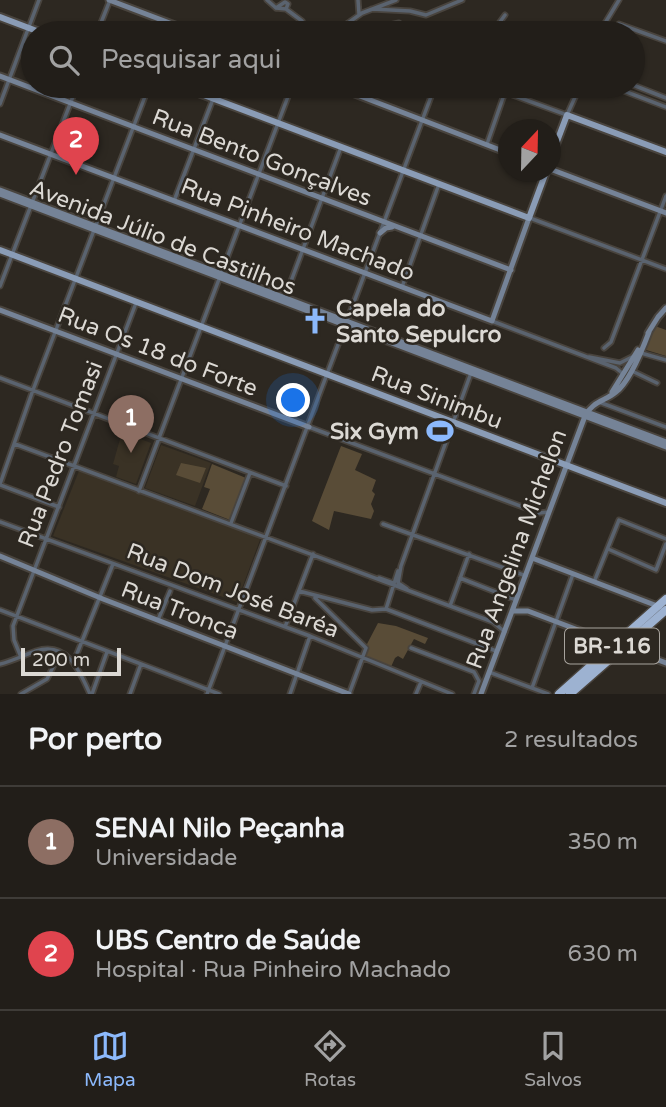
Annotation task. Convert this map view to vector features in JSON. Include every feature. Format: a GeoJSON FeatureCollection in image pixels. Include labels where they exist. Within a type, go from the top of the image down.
{"type":"FeatureCollection","features":[{"type":"Feature","properties":{"kind":"highway","name":"BR-116"},"geometry":{"type":"LineString","coordinates":[[559,694],[663,609],[666,600]]}},
{"type":"Feature","properties":{"kind":"highway","name":"BR-116"},"geometry":{"type":"LineString","coordinates":[[570,694],[619,645]]}},
{"type":"Feature","properties":{"kind":"main road"},"geometry":{"type":"LineString","coordinates":[[0,17],[21,25]]}},
{"type":"Feature","properties":{"kind":"main road"},"geometry":{"type":"LineString","coordinates":[[213,98],[529,218],[542,182]]}},
{"type":"Feature","properties":{"kind":"main road"},"geometry":{"type":"LineString","coordinates":[[561,132],[567,115],[666,152]]}},
{"type":"Feature","properties":{"kind":"main road","name":"Rua Sinimbu"},"geometry":{"type":"LineString","coordinates":[[0,250],[666,503]]}},
{"type":"Feature","properties":{"kind":"street"},"geometry":{"type":"LineString","coordinates":[[32,21],[39,0]]}},
{"type":"Feature","properties":{"kind":"street"},"geometry":{"type":"LineString","coordinates":[[101,21],[109,0],[163,21]]}},
{"type":"Feature","properties":{"kind":"street"},"geometry":{"type":"LineString","coordinates":[[267,0],[276,8],[286,9],[302,21]]}},
{"type":"Feature","properties":{"kind":"street"},"geometry":{"type":"LineString","coordinates":[[358,0],[359,14]]}},
{"type":"Feature","properties":{"kind":"street"},"geometry":{"type":"LineString","coordinates":[[350,21],[359,14],[396,0]]}},
{"type":"Feature","properties":{"kind":"street"},"geometry":{"type":"LineString","coordinates":[[372,9],[410,11],[426,15],[462,0]]}},
{"type":"Feature","properties":{"kind":"street"},"geometry":{"type":"LineString","coordinates":[[606,21],[619,0]]}},
{"type":"Feature","properties":{"kind":"street"},"geometry":{"type":"LineString","coordinates":[[501,21],[505,15]]}},
{"type":"Feature","properties":{"kind":"street"},"geometry":{"type":"LineString","coordinates":[[645,34],[666,41]]}},
{"type":"Feature","properties":{"kind":"street"},"geometry":{"type":"LineString","coordinates":[[0,104],[21,49]]}},
{"type":"Feature","properties":{"kind":"street","name":"Rua Bento Gonçalves"},"geometry":{"type":"LineString","coordinates":[[0,76],[21,84]]}},
{"type":"Feature","properties":{"kind":"street"},"geometry":{"type":"LineString","coordinates":[[645,91],[666,98]]}},
{"type":"Feature","properties":{"kind":"street","name":"Rua Bento Gonçalves"},"geometry":{"type":"LineString","coordinates":[[58,98],[511,270]]}},
{"type":"Feature","properties":{"kind":"street"},"geometry":{"type":"LineString","coordinates":[[0,286],[73,98]]}},
{"type":"Feature","properties":{"kind":"street"},"geometry":{"type":"LineString","coordinates":[[58,507],[0,484],[145,98]]}},
{"type":"Feature","properties":{"kind":"street"},"geometry":{"type":"LineString","coordinates":[[174,201],[213,98]]}},
{"type":"Feature","properties":{"kind":"street"},"geometry":{"type":"LineString","coordinates":[[139,491],[287,98]]}},
{"type":"Feature","properties":{"kind":"street"},"geometry":{"type":"LineString","coordinates":[[365,98],[498,148]]}},
{"type":"Feature","properties":{"kind":"street"},"geometry":{"type":"LineString","coordinates":[[208,692],[309,427],[400,171],[430,98]]}},
{"type":"Feature","properties":{"kind":"street"},"geometry":{"type":"LineString","coordinates":[[487,144],[503,98]]}},
{"type":"Feature","properties":{"kind":"street"},"geometry":{"type":"LineString","coordinates":[[521,98],[567,115],[575,98]]}},
{"type":"Feature","properties":{"kind":"street"},"geometry":{"type":"LineString","coordinates":[[643,98],[666,107]]}},
{"type":"Feature","properties":{"kind":"street","name":"Rua Pinheiro Machado"},"geometry":{"type":"LineString","coordinates":[[0,135],[616,368],[624,378]]}},
{"type":"Feature","properties":{"kind":"street"},"geometry":{"type":"LineString","coordinates":[[284,300],[341,147]]}},
{"type":"Feature","properties":{"kind":"street"},"geometry":{"type":"LineString","coordinates":[[561,173],[663,211]]}},
{"type":"Feature","properties":{"kind":"street"},"geometry":{"type":"LineString","coordinates":[[402,288],[439,184]]}},
{"type":"Feature","properties":{"kind":"street","name":"Avenida Júlio de Castilhos"},"geometry":{"type":"LineString","coordinates":[[0,192],[666,445]]}},
{"type":"Feature","properties":{"kind":"street"},"geometry":{"type":"LineString","coordinates":[[604,348],[611,342],[641,259],[663,211],[666,196]]}},
{"type":"Feature","properties":{"kind":"street"},"geometry":{"type":"LineString","coordinates":[[492,321],[529,218],[666,269]]}},
{"type":"Feature","properties":{"kind":"street"},"geometry":{"type":"LineString","coordinates":[[380,233],[386,228],[395,227]]}},
{"type":"Feature","properties":{"kind":"street","name":"Rua Pedro Tomasi"},"geometry":{"type":"LineString","coordinates":[[21,657],[12,633],[17,616],[136,303]]}},
{"type":"Feature","properties":{"kind":"street"},"geometry":{"type":"LineString","coordinates":[[624,378],[631,370],[657,317],[666,308]]}},
{"type":"Feature","properties":{"kind":"street","name":"Rua Os 18 do Forte"},"geometry":{"type":"LineString","coordinates":[[0,310],[539,513],[546,520]]}},
{"type":"Feature","properties":{"kind":"street"},"geometry":{"type":"LineString","coordinates":[[586,413],[598,401],[617,391],[633,357],[639,351]]}},
{"type":"Feature","properties":{"kind":"street"},"geometry":{"type":"LineString","coordinates":[[639,351],[666,360]]}},
{"type":"Feature","properties":{"kind":"street","name":"Rua Pinheiro Machado"},"geometry":{"type":"LineString","coordinates":[[583,356],[620,363],[633,357]]}},
{"type":"Feature","properties":{"kind":"street"},"geometry":{"type":"LineString","coordinates":[[386,609],[472,370]]}},
{"type":"Feature","properties":{"kind":"street"},"geometry":{"type":"LineString","coordinates":[[631,370],[657,383]]}},
{"type":"Feature","properties":{"kind":"street"},"geometry":{"type":"LineString","coordinates":[[0,378],[286,486]]}},
{"type":"Feature","properties":{"kind":"street"},"geometry":{"type":"LineString","coordinates":[[598,401],[666,427]]}},
{"type":"Feature","properties":{"kind":"street","name":"Rua Angelina Michelon"},"geometry":{"type":"LineString","coordinates":[[481,694],[586,413]]}},
{"type":"Feature","properties":{"kind":"street"},"geometry":{"type":"LineString","coordinates":[[15,444],[493,622],[505,632]]}},
{"type":"Feature","properties":{"kind":"street"},"geometry":{"type":"LineString","coordinates":[[231,524],[250,473]]}},
{"type":"Feature","properties":{"kind":"street","name":"Rua Os 18 do Forte"},"geometry":{"type":"LineString","coordinates":[[539,513],[549,512]]}},
{"type":"Feature","properties":{"kind":"street"},"geometry":{"type":"LineString","coordinates":[[594,583],[619,520],[666,541],[656,570],[608,549]]}},
{"type":"Feature","properties":{"kind":"street","name":"Rua Dom José Baréa"},"geometry":{"type":"LineString","coordinates":[[0,522],[310,636],[452,694]]}},
{"type":"Feature","properties":{"kind":"street"},"geometry":{"type":"LineString","coordinates":[[383,524],[526,576]]}},
{"type":"Feature","properties":{"kind":"street"},"geometry":{"type":"LineString","coordinates":[[285,627],[313,554]]}},
{"type":"Feature","properties":{"kind":"street"},"geometry":{"type":"LineString","coordinates":[[450,606],[469,554]]}},
{"type":"Feature","properties":{"kind":"street","name":"Rua Tronca"},"geometry":{"type":"LineString","coordinates":[[0,556],[349,694]]}},
{"type":"Feature","properties":{"kind":"street"},"geometry":{"type":"LineString","coordinates":[[532,558],[663,609]]}},
{"type":"Feature","properties":{"kind":"street"},"geometry":{"type":"LineString","coordinates":[[660,558],[666,560]]}},
{"type":"Feature","properties":{"kind":"street"},"geometry":{"type":"LineString","coordinates":[[74,661],[113,564]]}},
{"type":"Feature","properties":{"kind":"street"},"geometry":{"type":"LineString","coordinates":[[401,566],[398,583],[409,591]]}},
{"type":"Feature","properties":{"kind":"street"},"geometry":{"type":"LineString","coordinates":[[532,688],[573,574]]}},
{"type":"Feature","properties":{"kind":"street"},"geometry":{"type":"LineString","coordinates":[[460,578],[516,600]]}},
{"type":"Feature","properties":{"kind":"street"},"geometry":{"type":"LineString","coordinates":[[158,620],[170,591]]}},
{"type":"Feature","properties":{"kind":"street"},"geometry":{"type":"LineString","coordinates":[[299,591],[372,610],[386,609],[497,652]]}},
{"type":"Feature","properties":{"kind":"street"},"geometry":{"type":"LineString","coordinates":[[314,597],[365,645],[366,650],[349,694]]}},
{"type":"Feature","properties":{"kind":"street"},"geometry":{"type":"LineString","coordinates":[[0,610],[219,694]]}},
{"type":"Feature","properties":{"kind":"street"},"geometry":{"type":"LineString","coordinates":[[512,611],[528,611],[666,663]]}},
{"type":"Feature","properties":{"kind":"street"},"geometry":{"type":"LineString","coordinates":[[493,622],[508,621]]}},
{"type":"Feature","properties":{"kind":"street"},"geometry":{"type":"LineString","coordinates":[[290,694],[310,636]]}},
{"type":"Feature","properties":{"kind":"street"},"geometry":{"type":"LineString","coordinates":[[411,648],[474,672],[479,681],[474,694]]}},
{"type":"Feature","properties":{"kind":"street"},"geometry":{"type":"LineString","coordinates":[[0,664],[43,649],[60,653],[74,661],[91,694]]}},
{"type":"Feature","properties":{"kind":"street"},"geometry":{"type":"LineString","coordinates":[[91,694],[107,652]]}},
{"type":"Feature","properties":{"kind":"street"},"geometry":{"type":"LineString","coordinates":[[21,694],[47,679],[60,653]]}},
{"type":"Feature","properties":{"kind":"street"},"geometry":{"type":"LineString","coordinates":[[130,694],[141,664]]}},
{"type":"Feature","properties":{"kind":"street"},"geometry":{"type":"LineString","coordinates":[[489,672],[548,694]]}},
{"type":"Feature","properties":{"kind":"street"},"geometry":{"type":"LineString","coordinates":[[416,694],[421,682]]}},
{"type":"Feature","properties":{"kind":"shaded area"},"geometry":{"type":"Polygon","coordinates":[[[655,326],[666,330],[666,356],[643,349],[655,326]]]}},
{"type":"Feature","properties":{"kind":"shaded area"},"geometry":{"type":"Polygon","coordinates":[[[122,432],[151,443],[136,484],[116,477],[119,466],[113,464],[122,432]]]}},
{"type":"Feature","properties":{"kind":"shaded area"},"geometry":{"type":"Polygon","coordinates":[[[161,445],[211,463],[195,506],[145,488],[161,445]]]}},
{"type":"Feature","properties":{"kind":"shaded area"},"geometry":{"type":"Polygon","coordinates":[[[341,446],[362,454],[355,470],[376,480],[371,504],[374,511],[371,519],[334,511],[329,530],[312,521],[341,446]]]}},
{"type":"Feature","properties":{"kind":"shaded area"},"geometry":{"type":"Polygon","coordinates":[[[181,463],[206,468],[200,483],[176,475],[181,463]]]}},
{"type":"Feature","properties":{"kind":"shaded area"},"geometry":{"type":"Polygon","coordinates":[[[212,464],[246,478],[230,520],[202,509],[210,489],[204,487],[212,464]]]}},
{"type":"Feature","properties":{"kind":"shaded area"},"geometry":{"type":"Polygon","coordinates":[[[79,471],[261,537],[237,602],[53,536],[79,471]]]}},
{"type":"Feature","properties":{"kind":"shaded area"},"geometry":{"type":"Polygon","coordinates":[[[378,623],[396,626],[428,638],[425,644],[414,639],[403,659],[398,656],[395,658],[390,669],[363,658],[378,623]]]}},
{"type":"Feature","properties":{"kind":"place","name":"UBS Centro de Saúde"},"geometry":{"type":"Point","coordinates":[76,175]}},
{"type":"Feature","properties":{"kind":"place","name":"Capela do Santo Sepulcro"},"geometry":{"type":"Point","coordinates":[315,321]}},
{"type":"Feature","properties":{"kind":"place","name":"Six Gym"},"geometry":{"type":"Point","coordinates":[440,431]}},
{"type":"Feature","properties":{"kind":"place","name":"SENAI Nilo Peçanha"},"geometry":{"type":"Point","coordinates":[131,453]}}]}
